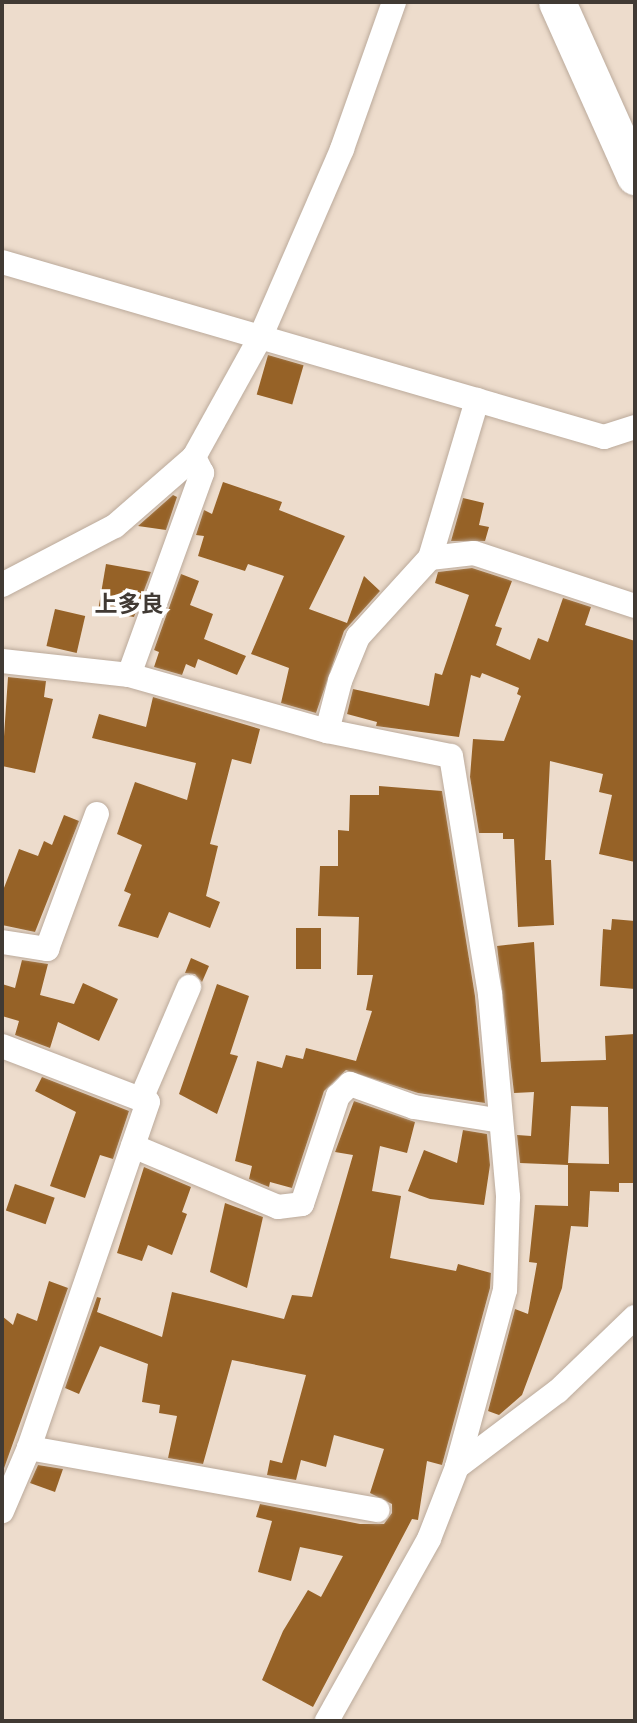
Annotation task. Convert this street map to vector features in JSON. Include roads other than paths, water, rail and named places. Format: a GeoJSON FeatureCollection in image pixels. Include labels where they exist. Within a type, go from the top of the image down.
{"type":"FeatureCollection","features":[{"type":"Feature","properties":{"kind":"highway"},"geometry":{"type":"LineString","coordinates":[[557,2],[635,176]]}},
{"type":"Feature","properties":{"kind":"street"},"geometry":{"type":"LineString","coordinates":[[2,585],[115,526],[194,457],[260,338],[342,149],[394,2]]}},
{"type":"Feature","properties":{"kind":"street"},"geometry":{"type":"LineString","coordinates":[[2,261],[604,437],[635,427]]}},
{"type":"Feature","properties":{"kind":"street"},"geometry":{"type":"LineString","coordinates":[[327,730],[340,681],[358,637],[430,558],[477,400]]}},
{"type":"Feature","properties":{"kind":"street"},"geometry":{"type":"LineString","coordinates":[[129,676],[202,473],[194,457]]}},
{"type":"Feature","properties":{"kind":"street"},"geometry":{"type":"LineString","coordinates":[[430,558],[474,553],[635,606]]}},
{"type":"Feature","properties":{"kind":"street"},"geometry":{"type":"LineString","coordinates":[[2,660],[129,676],[327,730],[451,756],[490,994],[508,1197],[505,1290],[457,1467],[429,1539],[327,1721]]}},
{"type":"Feature","properties":{"kind":"street"},"geometry":{"type":"LineString","coordinates":[[2,942],[47,949],[97,814]]}},
{"type":"Feature","properties":{"kind":"street"},"geometry":{"type":"LineString","coordinates":[[141,1099],[189,987]]}},
{"type":"Feature","properties":{"kind":"street"},"geometry":{"type":"LineString","coordinates":[[2,1046],[148,1102],[29,1448],[2,1511]]}},
{"type":"Feature","properties":{"kind":"street"},"geometry":{"type":"LineString","coordinates":[[133,1146],[278,1207],[302,1204],[338,1096],[350,1084],[414,1107],[501,1121]]}},
{"type":"Feature","properties":{"kind":"street"},"geometry":{"type":"LineString","coordinates":[[457,1467],[558,1391],[635,1317]]}},
{"type":"Feature","properties":{"kind":"street"},"geometry":{"type":"LineString","coordinates":[[29,1448],[378,1510]]}},
{"type":"Feature","properties":{"kind":"district","name":"上多良"},"geometry":{"type":"Point","coordinates":[129,604]}}]}
